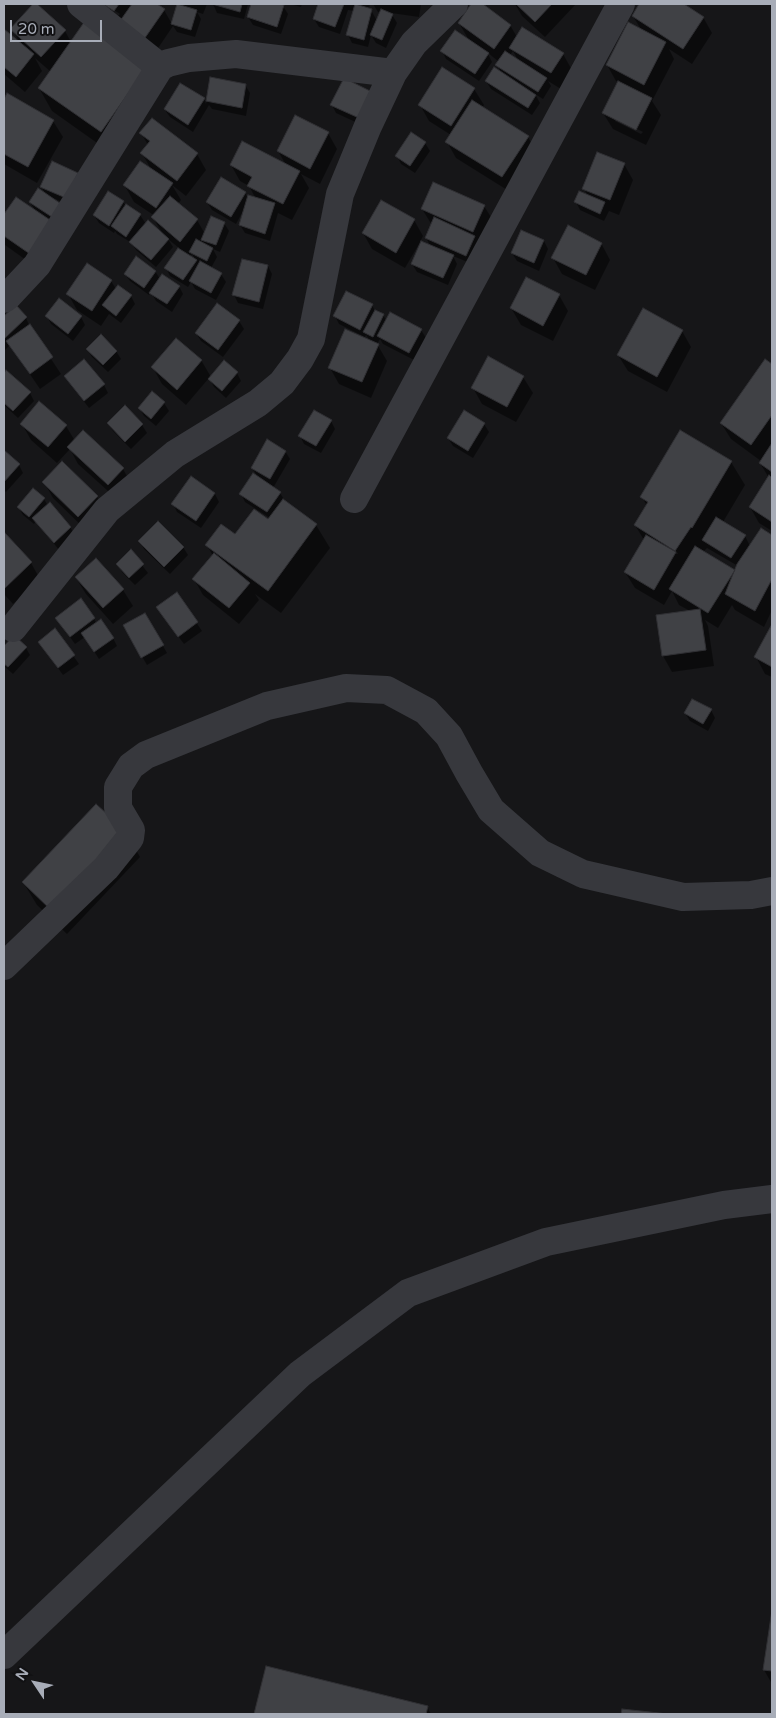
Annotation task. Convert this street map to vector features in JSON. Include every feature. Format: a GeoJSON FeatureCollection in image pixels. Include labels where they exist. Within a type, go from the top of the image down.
{"type":"FeatureCollection","features":[{"type":"Feature","properties":{"kind":"street"},"geometry":{"type":"LineString","coordinates":[[80,4],[160,67]]}},
{"type":"Feature","properties":{"kind":"street"},"geometry":{"type":"LineString","coordinates":[[13,628],[107,510],[175,454],[258,403],[282,383],[300,359],[311,339],[340,194],[368,126],[393,73],[414,43],[454,4]]}},
{"type":"Feature","properties":{"kind":"street"},"geometry":{"type":"LineString","coordinates":[[354,499],[621,4]]}},
{"type":"Feature","properties":{"kind":"street"},"geometry":{"type":"LineString","coordinates":[[4,298],[9,296],[37,265],[160,67],[189,58],[236,54],[393,73]]}},
{"type":"Feature","properties":{"kind":"street"},"geometry":{"type":"LineString","coordinates":[[4,966],[106,868],[130,838],[131,830],[118,808],[118,787],[131,766],[146,755],[267,706],[346,688],[387,690],[426,711],[450,736],[468,773],[491,810],[540,853],[583,874],[683,897],[751,895],[772,891]]}},
{"type":"Feature","properties":{"kind":"street"},"geometry":{"type":"LineString","coordinates":[[4,1655],[300,1374],[408,1293],[546,1242],[724,1205],[772,1198]]}},
{"type":"Feature","properties":{"kind":"building"},"geometry":{"type":"Polygon","coordinates":[[[33,4],[37,4],[66,30],[41,57],[10,29],[33,4]]]}},
{"type":"Feature","properties":{"kind":"building"},"geometry":{"type":"Polygon","coordinates":[[[103,4],[119,4],[114,11],[103,4]]]}},
{"type":"Feature","properties":{"kind":"building"},"geometry":{"type":"Polygon","coordinates":[[[132,4],[157,4],[165,9],[140,45],[115,28],[132,4]]]}},
{"type":"Feature","properties":{"kind":"building"},"geometry":{"type":"Polygon","coordinates":[[[177,4],[197,10],[191,30],[171,24],[177,4]]]}},
{"type":"Feature","properties":{"kind":"building"},"geometry":{"type":"Polygon","coordinates":[[[212,4],[242,4],[240,12],[212,4]]]}},
{"type":"Feature","properties":{"kind":"building"},"geometry":{"type":"Polygon","coordinates":[[[251,4],[284,5],[277,27],[247,17],[251,4]]]}},
{"type":"Feature","properties":{"kind":"building"},"geometry":{"type":"Polygon","coordinates":[[[318,4],[344,4],[335,27],[313,19],[318,4]]]}},
{"type":"Feature","properties":{"kind":"building"},"geometry":{"type":"Polygon","coordinates":[[[355,4],[372,9],[364,40],[346,35],[355,4]]]}},
{"type":"Feature","properties":{"kind":"building"},"geometry":{"type":"Polygon","coordinates":[[[471,4],[483,4],[511,25],[494,49],[458,23],[471,4]]]}},
{"type":"Feature","properties":{"kind":"building"},"geometry":{"type":"Polygon","coordinates":[[[516,4],[552,4],[535,22],[516,4]]]}},
{"type":"Feature","properties":{"kind":"building"},"geometry":{"type":"Polygon","coordinates":[[[639,4],[684,4],[704,17],[683,49],[632,16],[639,4]]]}},
{"type":"Feature","properties":{"kind":"building"},"geometry":{"type":"Polygon","coordinates":[[[381,9],[393,14],[382,40],[370,35],[381,9]]]}},
{"type":"Feature","properties":{"kind":"building"},"geometry":{"type":"Polygon","coordinates":[[[85,21],[148,65],[101,132],[38,88],[85,21]]]}},
{"type":"Feature","properties":{"kind":"building"},"geometry":{"type":"Polygon","coordinates":[[[628,22],[666,42],[644,85],[606,65],[628,22]]]}},
{"type":"Feature","properties":{"kind":"building"},"geometry":{"type":"Polygon","coordinates":[[[522,27],[564,53],[551,73],[509,48],[522,27]]]}},
{"type":"Feature","properties":{"kind":"building"},"geometry":{"type":"Polygon","coordinates":[[[4,29],[34,54],[16,77],[4,67],[4,29]]]}},
{"type":"Feature","properties":{"kind":"building"},"geometry":{"type":"Polygon","coordinates":[[[455,30],[489,53],[475,74],[440,51],[455,30]]]}},
{"type":"Feature","properties":{"kind":"building"},"geometry":{"type":"Polygon","coordinates":[[[505,51],[547,78],[538,92],[495,65],[505,51]]]}},
{"type":"Feature","properties":{"kind":"building"},"geometry":{"type":"Polygon","coordinates":[[[442,67],[475,88],[451,126],[418,105],[442,67]]]}},
{"type":"Feature","properties":{"kind":"building"},"geometry":{"type":"Polygon","coordinates":[[[494,67],[536,95],[528,108],[485,81],[494,67]]]}},
{"type":"Feature","properties":{"kind":"building"},"geometry":{"type":"Polygon","coordinates":[[[210,77],[246,84],[242,108],[206,101],[210,77]]]}},
{"type":"Feature","properties":{"kind":"building"},"geometry":{"type":"Polygon","coordinates":[[[344,78],[372,92],[359,118],[330,105],[344,78]]]}},
{"type":"Feature","properties":{"kind":"building"},"geometry":{"type":"Polygon","coordinates":[[[618,81],[652,98],[636,130],[602,113],[618,81]]]}},
{"type":"Feature","properties":{"kind":"building"},"geometry":{"type":"Polygon","coordinates":[[[180,83],[205,98],[188,125],[164,109],[180,83]]]}},
{"type":"Feature","properties":{"kind":"building"},"geometry":{"type":"Polygon","coordinates":[[[7,93],[54,120],[28,167],[4,154],[4,99],[7,93]]]}},
{"type":"Feature","properties":{"kind":"building"},"geometry":{"type":"Polygon","coordinates":[[[472,100],[529,136],[502,177],[445,142],[472,100]]]}},
{"type":"Feature","properties":{"kind":"building"},"geometry":{"type":"Polygon","coordinates":[[[295,115],[329,132],[310,169],[277,151],[295,115]]]}},
{"type":"Feature","properties":{"kind":"building"},"geometry":{"type":"Polygon","coordinates":[[[152,118],[198,153],[177,181],[140,153],[150,141],[139,133],[152,118]]]}},
{"type":"Feature","properties":{"kind":"building"},"geometry":{"type":"Polygon","coordinates":[[[411,132],[426,142],[410,166],[395,156],[411,132]]]}},
{"type":"Feature","properties":{"kind":"building"},"geometry":{"type":"Polygon","coordinates":[[[242,141],[300,171],[283,204],[247,186],[252,177],[230,165],[242,141]]]}},
{"type":"Feature","properties":{"kind":"building"},"geometry":{"type":"Polygon","coordinates":[[[597,152],[625,163],[610,200],[582,189],[597,152]]]}},
{"type":"Feature","properties":{"kind":"building"},"geometry":{"type":"Polygon","coordinates":[[[52,161],[78,173],[66,198],[40,187],[52,161]]]}},
{"type":"Feature","properties":{"kind":"building"},"geometry":{"type":"Polygon","coordinates":[[[140,161],[173,183],[156,208],[123,185],[140,161]]]}},
{"type":"Feature","properties":{"kind":"building"},"geometry":{"type":"Polygon","coordinates":[[[221,177],[246,192],[231,217],[206,202],[221,177]]]}},
{"type":"Feature","properties":{"kind":"building"},"geometry":{"type":"Polygon","coordinates":[[[433,182],[485,205],[473,232],[421,209],[433,182]]]}},
{"type":"Feature","properties":{"kind":"building"},"geometry":{"type":"Polygon","coordinates":[[[38,188],[64,206],[55,219],[29,202],[38,188]]]}},
{"type":"Feature","properties":{"kind":"building"},"geometry":{"type":"Polygon","coordinates":[[[108,191],[124,201],[109,226],[93,215],[108,191]]]}},
{"type":"Feature","properties":{"kind":"building"},"geometry":{"type":"Polygon","coordinates":[[[579,191],[605,202],[600,214],[574,202],[579,191]]]}},
{"type":"Feature","properties":{"kind":"building"},"geometry":{"type":"Polygon","coordinates":[[[248,195],[275,203],[265,234],[239,225],[248,195]]]}},
{"type":"Feature","properties":{"kind":"building"},"geometry":{"type":"Polygon","coordinates":[[[170,196],[198,219],[180,242],[151,217],[170,196]]]}},
{"type":"Feature","properties":{"kind":"building"},"geometry":{"type":"Polygon","coordinates":[[[16,197],[53,222],[30,254],[4,236],[4,214],[16,197]]]}},
{"type":"Feature","properties":{"kind":"building"},"geometry":{"type":"Polygon","coordinates":[[[381,200],[415,219],[396,253],[362,233],[381,200]]]}},
{"type":"Feature","properties":{"kind":"building"},"geometry":{"type":"Polygon","coordinates":[[[126,204],[141,214],[126,237],[111,226],[126,204]]]}},
{"type":"Feature","properties":{"kind":"building"},"geometry":{"type":"Polygon","coordinates":[[[211,216],[225,222],[216,245],[201,240],[211,216]]]}},
{"type":"Feature","properties":{"kind":"building"},"geometry":{"type":"Polygon","coordinates":[[[434,217],[475,236],[466,256],[425,238],[434,217]]]}},
{"type":"Feature","properties":{"kind":"building"},"geometry":{"type":"Polygon","coordinates":[[[148,220],[169,239],[151,260],[129,242],[148,220]]]}},
{"type":"Feature","properties":{"kind":"building"},"geometry":{"type":"Polygon","coordinates":[[[568,225],[602,243],[586,275],[551,258],[568,225]]]}},
{"type":"Feature","properties":{"kind":"building"},"geometry":{"type":"Polygon","coordinates":[[[521,230],[544,240],[534,263],[511,253],[521,230]]]}},
{"type":"Feature","properties":{"kind":"building"},"geometry":{"type":"Polygon","coordinates":[[[196,239],[213,248],[207,261],[189,252],[196,239]]]}},
{"type":"Feature","properties":{"kind":"building"},"geometry":{"type":"Polygon","coordinates":[[[421,241],[454,255],[443,278],[411,264],[421,241]]]}},
{"type":"Feature","properties":{"kind":"building"},"geometry":{"type":"Polygon","coordinates":[[[178,248],[197,260],[183,280],[164,268],[178,248]]]}},
{"type":"Feature","properties":{"kind":"building"},"geometry":{"type":"Polygon","coordinates":[[[136,256],[156,271],[144,288],[124,274],[136,256]]]}},
{"type":"Feature","properties":{"kind":"building"},"geometry":{"type":"Polygon","coordinates":[[[242,259],[268,265],[259,302],[232,295],[242,259]]]}},
{"type":"Feature","properties":{"kind":"building"},"geometry":{"type":"Polygon","coordinates":[[[200,261],[222,273],[211,293],[189,281],[200,261]]]}},
{"type":"Feature","properties":{"kind":"building"},"geometry":{"type":"Polygon","coordinates":[[[87,263],[112,280],[92,311],[66,294],[87,263]]]}},
{"type":"Feature","properties":{"kind":"building"},"geometry":{"type":"Polygon","coordinates":[[[162,274],[180,286],[167,304],[149,293],[162,274]]]}},
{"type":"Feature","properties":{"kind":"building"},"geometry":{"type":"Polygon","coordinates":[[[526,277],[560,294],[543,326],[510,308],[526,277]]]}},
{"type":"Feature","properties":{"kind":"building"},"geometry":{"type":"Polygon","coordinates":[[[118,285],[132,295],[116,316],[102,305],[118,285]]]}},
{"type":"Feature","properties":{"kind":"building"},"geometry":{"type":"Polygon","coordinates":[[[346,291],[373,304],[360,330],[333,316],[346,291]]]}},
{"type":"Feature","properties":{"kind":"building"},"geometry":{"type":"Polygon","coordinates":[[[59,298],[82,316],[68,334],[45,316],[59,298]]]}},
{"type":"Feature","properties":{"kind":"building"},"geometry":{"type":"Polygon","coordinates":[[[217,303],[240,320],[218,350],[195,333],[217,303]]]}},
{"type":"Feature","properties":{"kind":"building"},"geometry":{"type":"Polygon","coordinates":[[[16,305],[27,317],[4,339],[4,316],[16,305]]]}},
{"type":"Feature","properties":{"kind":"building"},"geometry":{"type":"Polygon","coordinates":[[[643,308],[683,330],[657,377],[617,355],[643,308]]]}},
{"type":"Feature","properties":{"kind":"building"},"geometry":{"type":"Polygon","coordinates":[[[375,310],[384,314],[373,337],[363,332],[375,310]]]}},
{"type":"Feature","properties":{"kind":"building"},"geometry":{"type":"Polygon","coordinates":[[[390,312],[422,329],[409,353],[377,336],[390,312]]]}},
{"type":"Feature","properties":{"kind":"building"},"geometry":{"type":"Polygon","coordinates":[[[30,324],[53,357],[30,374],[6,341],[30,324]]]}},
{"type":"Feature","properties":{"kind":"building"},"geometry":{"type":"Polygon","coordinates":[[[345,329],[379,344],[362,382],[328,368],[345,329]]]}},
{"type":"Feature","properties":{"kind":"building"},"geometry":{"type":"Polygon","coordinates":[[[101,334],[117,351],[103,365],[86,349],[101,334]]]}},
{"type":"Feature","properties":{"kind":"building"},"geometry":{"type":"Polygon","coordinates":[[[176,338],[202,360],[177,390],[151,367],[176,338]]]}},
{"type":"Feature","properties":{"kind":"building"},"geometry":{"type":"Polygon","coordinates":[[[488,356],[524,376],[507,407],[471,388],[488,356]]]}},
{"type":"Feature","properties":{"kind":"building"},"geometry":{"type":"Polygon","coordinates":[[[84,359],[105,384],[84,401],[64,376],[84,359]]]}},
{"type":"Feature","properties":{"kind":"building"},"geometry":{"type":"Polygon","coordinates":[[[765,359],[772,364],[772,415],[751,445],[720,423],[765,359]]]}},
{"type":"Feature","properties":{"kind":"building"},"geometry":{"type":"Polygon","coordinates":[[[224,360],[238,372],[222,391],[208,379],[224,360]]]}},
{"type":"Feature","properties":{"kind":"building"},"geometry":{"type":"Polygon","coordinates":[[[6,370],[31,392],[13,411],[4,403],[4,373],[6,370]]]}},
{"type":"Feature","properties":{"kind":"building"},"geometry":{"type":"Polygon","coordinates":[[[152,391],[165,402],[151,419],[138,408],[152,391]]]}},
{"type":"Feature","properties":{"kind":"building"},"geometry":{"type":"Polygon","coordinates":[[[39,401],[67,425],[48,447],[20,424],[39,401]]]}},
{"type":"Feature","properties":{"kind":"building"},"geometry":{"type":"Polygon","coordinates":[[[125,405],[143,424],[125,442],[107,423],[125,405]]]}},
{"type":"Feature","properties":{"kind":"building"},"geometry":{"type":"Polygon","coordinates":[[[314,410],[332,420],[316,446],[298,436],[314,410]]]}},
{"type":"Feature","properties":{"kind":"building"},"geometry":{"type":"Polygon","coordinates":[[[464,410],[485,423],[468,451],[447,438],[464,410]]]}},
{"type":"Feature","properties":{"kind":"building"},"geometry":{"type":"Polygon","coordinates":[[[83,430],[124,468],[108,485],[67,447],[83,430]]]}},
{"type":"Feature","properties":{"kind":"building"},"geometry":{"type":"Polygon","coordinates":[[[680,430],[732,461],[692,528],[675,551],[634,525],[648,502],[640,497],[680,430]]]}},
{"type":"Feature","properties":{"kind":"building"},"geometry":{"type":"Polygon","coordinates":[[[267,439],[286,451],[270,479],[251,468],[267,439]]]}},
{"type":"Feature","properties":{"kind":"building"},"geometry":{"type":"Polygon","coordinates":[[[772,443],[772,472],[759,463],[772,443]]]}},
{"type":"Feature","properties":{"kind":"building"},"geometry":{"type":"Polygon","coordinates":[[[4,450],[20,464],[4,482],[4,450]]]}},
{"type":"Feature","properties":{"kind":"building"},"geometry":{"type":"Polygon","coordinates":[[[62,461],[98,496],[78,517],[42,482],[62,461]]]}},
{"type":"Feature","properties":{"kind":"building"},"geometry":{"type":"Polygon","coordinates":[[[253,473],[281,492],[267,512],[239,494],[253,473]]]}},
{"type":"Feature","properties":{"kind":"building"},"geometry":{"type":"Polygon","coordinates":[[[769,475],[772,478],[772,522],[749,507],[769,475]]]}},
{"type":"Feature","properties":{"kind":"building"},"geometry":{"type":"Polygon","coordinates":[[[191,476],[215,493],[196,521],[171,504],[191,476]]]}},
{"type":"Feature","properties":{"kind":"building"},"geometry":{"type":"Polygon","coordinates":[[[33,488],[45,498],[29,517],[17,507],[33,488]]]}},
{"type":"Feature","properties":{"kind":"building"},"geometry":{"type":"Polygon","coordinates":[[[283,499],[317,524],[268,591],[205,545],[221,524],[235,534],[254,509],[268,519],[283,499]]]}},
{"type":"Feature","properties":{"kind":"building"},"geometry":{"type":"Polygon","coordinates":[[[50,502],[71,527],[54,543],[32,518],[50,502]]]}},
{"type":"Feature","properties":{"kind":"building"},"geometry":{"type":"Polygon","coordinates":[[[716,517],[746,535],[731,558],[702,540],[716,517]]]}},
{"type":"Feature","properties":{"kind":"building"},"geometry":{"type":"Polygon","coordinates":[[[158,521],[184,547],[164,567],[138,541],[158,521]]]}},
{"type":"Feature","properties":{"kind":"building"},"geometry":{"type":"Polygon","coordinates":[[[761,528],[772,535],[772,579],[755,611],[725,594],[737,564],[761,528]]]}},
{"type":"Feature","properties":{"kind":"building"},"geometry":{"type":"Polygon","coordinates":[[[4,534],[32,562],[4,589],[4,534]]]}},
{"type":"Feature","properties":{"kind":"building"},"geometry":{"type":"Polygon","coordinates":[[[646,535],[676,552],[654,590],[624,572],[646,535]]]}},
{"type":"Feature","properties":{"kind":"building"},"geometry":{"type":"Polygon","coordinates":[[[695,546],[735,570],[708,613],[669,589],[695,546]]]}},
{"type":"Feature","properties":{"kind":"building"},"geometry":{"type":"Polygon","coordinates":[[[131,549],[144,564],[129,578],[116,564],[131,549]]]}},
{"type":"Feature","properties":{"kind":"building"},"geometry":{"type":"Polygon","coordinates":[[[214,553],[250,583],[229,608],[192,579],[214,553]]]}},
{"type":"Feature","properties":{"kind":"building"},"geometry":{"type":"Polygon","coordinates":[[[96,558],[124,589],[103,608],[75,577],[96,558]]]}},
{"type":"Feature","properties":{"kind":"building"},"geometry":{"type":"Polygon","coordinates":[[[177,592],[198,622],[178,637],[156,607],[177,592]]]}},
{"type":"Feature","properties":{"kind":"building"},"geometry":{"type":"Polygon","coordinates":[[[81,598],[95,618],[70,637],[55,618],[81,598]]]}},
{"type":"Feature","properties":{"kind":"building"},"geometry":{"type":"Polygon","coordinates":[[[700,609],[706,650],[662,656],[656,615],[700,609]]]}},
{"type":"Feature","properties":{"kind":"building"},"geometry":{"type":"Polygon","coordinates":[[[145,613],[164,645],[141,658],[123,625],[145,613]]]}},
{"type":"Feature","properties":{"kind":"building"},"geometry":{"type":"Polygon","coordinates":[[[101,619],[114,638],[94,652],[81,633],[101,619]]]}},
{"type":"Feature","properties":{"kind":"building"},"geometry":{"type":"Polygon","coordinates":[[[772,624],[772,667],[754,657],[772,624]]]}},
{"type":"Feature","properties":{"kind":"building"},"geometry":{"type":"Polygon","coordinates":[[[55,628],[75,655],[58,668],[38,642],[55,628]]]}},
{"type":"Feature","properties":{"kind":"building"},"geometry":{"type":"Polygon","coordinates":[[[14,635],[27,647],[8,667],[4,664],[4,646],[14,635]]]}},
{"type":"Feature","properties":{"kind":"building"},"geometry":{"type":"Polygon","coordinates":[[[692,699],[712,709],[703,724],[684,713],[692,699]]]}},
{"type":"Feature","properties":{"kind":"building"},"geometry":{"type":"Polygon","coordinates":[[[96,804],[128,833],[53,912],[22,882],[96,804]]]}},
{"type":"Feature","properties":{"kind":"building"},"geometry":{"type":"Polygon","coordinates":[[[772,1610],[772,1671],[763,1670],[772,1610]]]}},
{"type":"Feature","properties":{"kind":"building"},"geometry":{"type":"Polygon","coordinates":[[[266,1666],[428,1706],[426,1714],[254,1714],[266,1666]]]}},
{"type":"Feature","properties":{"kind":"building"},"geometry":{"type":"Polygon","coordinates":[[[622,1709],[668,1714],[621,1714],[622,1709]]]}}]}
